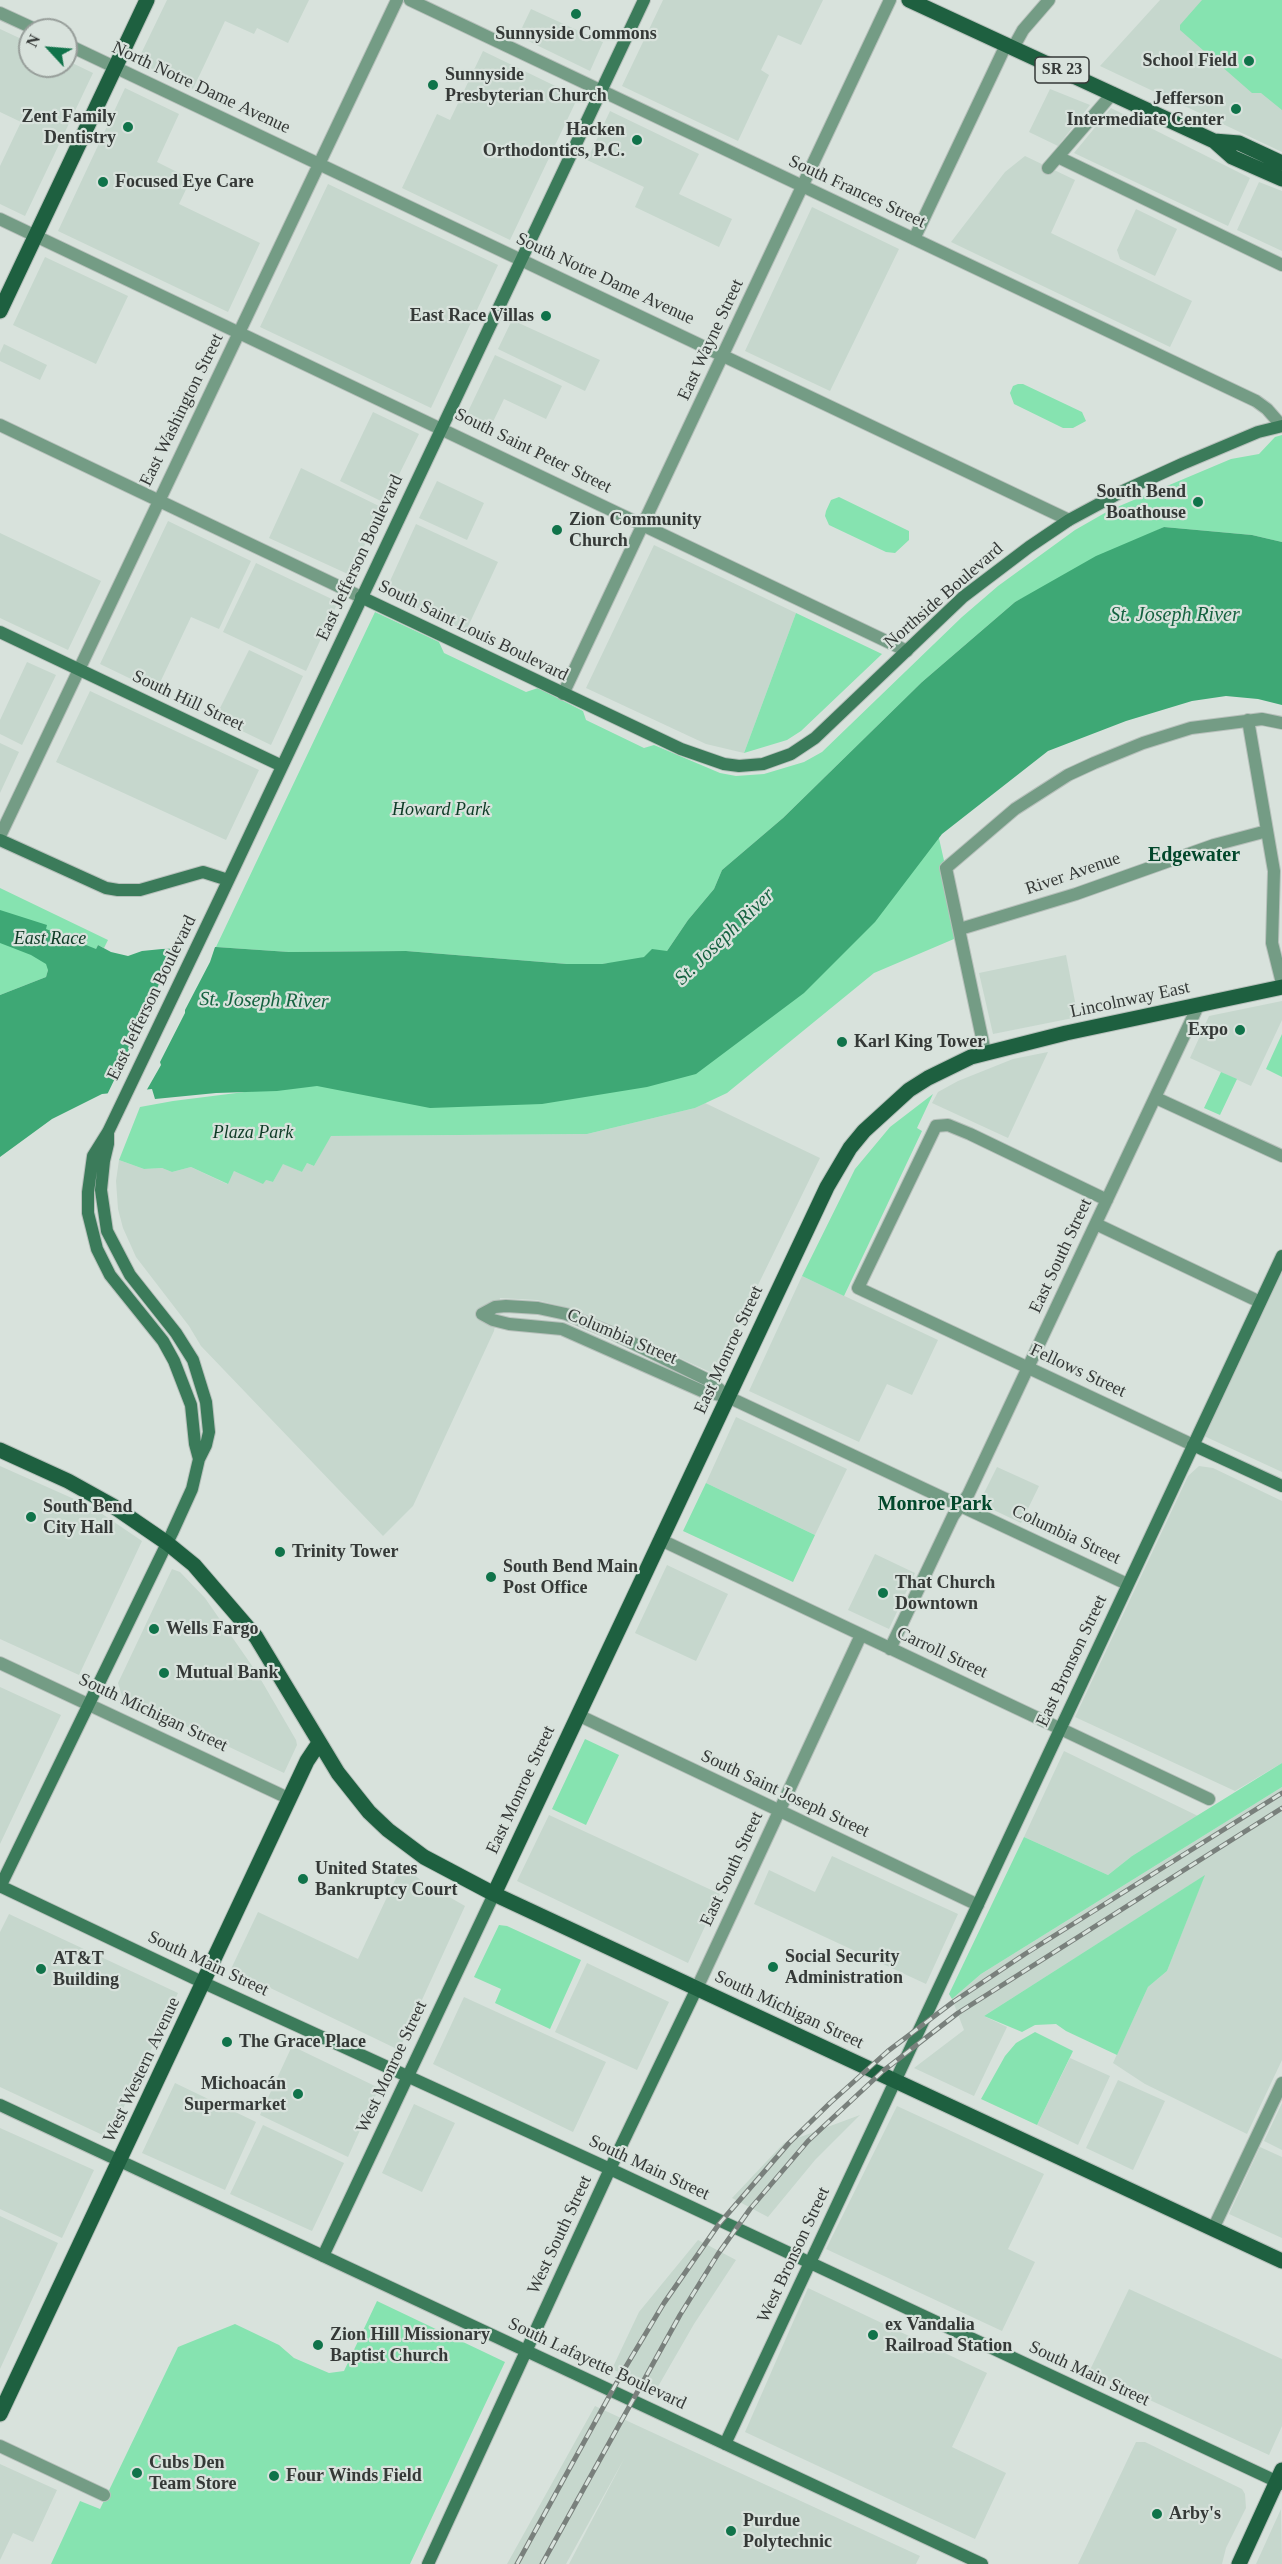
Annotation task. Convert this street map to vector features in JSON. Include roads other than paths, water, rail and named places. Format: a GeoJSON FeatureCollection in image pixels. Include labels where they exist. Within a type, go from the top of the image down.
{"type":"FeatureCollection","features":[{"type":"Feature","properties":{"kind":"main road"},"geometry":{"type":"LineString","coordinates":[[0,311],[147,0]]}},
{"type":"Feature","properties":{"kind":"main road","name":"SR 23"},"geometry":{"type":"LineString","coordinates":[[909,0],[1214,141],[1232,157],[1282,179]]}},
{"type":"Feature","properties":{"kind":"main road","name":"SR 23"},"geometry":{"type":"LineString","coordinates":[[1214,141],[1239,143],[1282,163]]}},
{"type":"Feature","properties":{"kind":"main road","name":"Lincolnway East"},"geometry":{"type":"LineString","coordinates":[[985,1052],[1198,1006],[1282,985]]}},
{"type":"Feature","properties":{"kind":"main road","name":"East Monroe Street"},"geometry":{"type":"LineString","coordinates":[[494,1894],[827,1187],[850,1148],[875,1119],[909,1090],[948,1067],[985,1052]]}},
{"type":"Feature","properties":{"kind":"main road","name":"South Michigan Street"},"geometry":{"type":"LineString","coordinates":[[0,1450],[90,1493],[129,1516],[167,1543],[207,1579],[256,1637],[318,1743],[369,1812],[388,1830],[441,1868],[1282,2261]]}},
{"type":"Feature","properties":{"kind":"main road","name":"West Western Avenue"},"geometry":{"type":"LineString","coordinates":[[0,2414],[318,1743]]}},
{"type":"Feature","properties":{"kind":"main road"},"geometry":{"type":"LineString","coordinates":[[1239,2564],[1280,2479]]}},
{"type":"Feature","properties":{"kind":"street","name":"East Washington Street"},"geometry":{"type":"LineString","coordinates":[[0,838],[397,0]]}},
{"type":"Feature","properties":{"kind":"street","name":"South Frances Street"},"geometry":{"type":"LineString","coordinates":[[410,0],[1256,401],[1267,409],[1282,426]]}},
{"type":"Feature","properties":{"kind":"street","name":"East Jefferson Boulevard"},"geometry":{"type":"LineString","coordinates":[[199,1459],[191,1406],[174,1361],[163,1341],[110,1275],[92,1235],[88,1213],[93,1156],[108,1132],[219,900],[644,0]]}},
{"type":"Feature","properties":{"kind":"street","name":"East Wayne Street"},"geometry":{"type":"LineString","coordinates":[[562,694],[724,356],[890,0]]}},
{"type":"Feature","properties":{"kind":"street"},"geometry":{"type":"LineString","coordinates":[[914,239],[1010,46],[1049,0]]}},
{"type":"Feature","properties":{"kind":"street"},"geometry":{"type":"LineString","coordinates":[[0,13],[18,21]]}},
{"type":"Feature","properties":{"kind":"street","name":"North Notre Dame Avenue"},"geometry":{"type":"LineString","coordinates":[[78,50],[320,164]]}},
{"type":"Feature","properties":{"kind":"street"},"geometry":{"type":"LineString","coordinates":[[1048,168],[1113,93]]}},
{"type":"Feature","properties":{"kind":"street"},"geometry":{"type":"LineString","coordinates":[[1058,157],[1282,265]]}},
{"type":"Feature","properties":{"kind":"street","name":"South Notre Dame Avenue"},"geometry":{"type":"LineString","coordinates":[[320,164],[1069,520]]}},
{"type":"Feature","properties":{"kind":"street","name":"South Saint Peter Street"},"geometry":{"type":"LineString","coordinates":[[0,219],[907,651]]}},
{"type":"Feature","properties":{"kind":"street","name":"South Saint Louis Boulevard"},"geometry":{"type":"LineString","coordinates":[[0,425],[562,694],[711,761],[739,766],[778,760]]}},
{"type":"Feature","properties":{"kind":"street","name":"Northside Boulevard"},"geometry":{"type":"LineString","coordinates":[[778,760],[815,738],[963,597],[994,572],[1069,520],[1123,491],[1182,464],[1258,432],[1282,426]]}},
{"type":"Feature","properties":{"kind":"street","name":"South Hill Street"},"geometry":{"type":"LineString","coordinates":[[0,632],[282,766]]}},
{"type":"Feature","properties":{"kind":"street"},"geometry":{"type":"LineString","coordinates":[[985,1052],[946,868],[1015,809],[1068,775],[1168,735],[1215,724],[1248,720],[1262,719],[1282,723]]}},
{"type":"Feature","properties":{"kind":"street"},"geometry":{"type":"LineString","coordinates":[[1248,720],[1274,871],[1272,943],[1282,985]]}},
{"type":"Feature","properties":{"kind":"street","name":"River Avenue"},"geometry":{"type":"LineString","coordinates":[[960,929],[1076,894],[1214,845],[1267,831]]}},
{"type":"Feature","properties":{"kind":"street"},"geometry":{"type":"LineString","coordinates":[[0,838],[95,883],[115,890],[140,890],[203,872],[228,880]]}},
{"type":"Feature","properties":{"kind":"street","name":"East South Street"},"geometry":{"type":"LineString","coordinates":[[891,1649],[953,1516],[962,1506],[1198,1006]]}},
{"type":"Feature","properties":{"kind":"street"},"geometry":{"type":"LineString","coordinates":[[1156,1098],[1282,1156]]}},
{"type":"Feature","properties":{"kind":"street","name":"Fellows Street"},"geometry":{"type":"LineString","coordinates":[[1107,1200],[970,1134],[948,1125],[941,1125],[933,1130],[858,1288],[1282,1486]]}},
{"type":"Feature","properties":{"kind":"street","name":"East Jefferson Boulevard"},"geometry":{"type":"LineString","coordinates":[[108,1132],[101,1190],[107,1231],[130,1275],[176,1333],[198,1369],[208,1409],[209,1432],[206,1445],[199,1459],[192,1489],[167,1543]]}},
{"type":"Feature","properties":{"kind":"street"},"geometry":{"type":"LineString","coordinates":[[1096,1224],[1260,1302]]}},
{"type":"Feature","properties":{"kind":"street","name":"East Bronson Street"},"geometry":{"type":"LineString","coordinates":[[895,2081],[1282,1256]]}},
{"type":"Feature","properties":{"kind":"street","name":"Columbia Street"},"geometry":{"type":"LineString","coordinates":[[729,1397],[708,1380],[612,1333],[566,1314],[531,1307],[506,1306],[495,1307],[482,1314],[492,1320],[509,1324],[549,1326],[576,1334],[702,1391],[729,1397],[1127,1584]]}},
{"type":"Feature","properties":{"kind":"street","name":"Carroll Street"},"geometry":{"type":"LineString","coordinates":[[661,1540],[1209,1799]]}},
{"type":"Feature","properties":{"kind":"street"},"geometry":{"type":"LineString","coordinates":[[0,1886],[167,1543]]}},
{"type":"Feature","properties":{"kind":"street","name":"East South Street"},"geometry":{"type":"LineString","coordinates":[[697,1988],[861,1635]]}},
{"type":"Feature","properties":{"kind":"street","name":"South Michigan Street"},"geometry":{"type":"LineString","coordinates":[[0,1663],[290,1799]]}},
{"type":"Feature","properties":{"kind":"street","name":"South Saint Joseph Street"},"geometry":{"type":"LineString","coordinates":[[578,1715],[978,1905]]}},
{"type":"Feature","properties":{"kind":"street","name":"South Main Street"},"geometry":{"type":"LineString","coordinates":[[0,1886],[204,1983],[1280,2479]]}},
{"type":"Feature","properties":{"kind":"street","name":"West Monroe Street"},"geometry":{"type":"LineString","coordinates":[[323,2256],[494,1894]]}},
{"type":"Feature","properties":{"kind":"street","name":"West South Street"},"geometry":{"type":"LineString","coordinates":[[429,2564],[610,2169],[697,1988]]}},
{"type":"Feature","properties":{"kind":"street","name":"West Bronson Street"},"geometry":{"type":"LineString","coordinates":[[725,2444],[895,2081]]}},
{"type":"Feature","properties":{"kind":"street"},"geometry":{"type":"LineString","coordinates":[[1213,2229],[1282,2083]]}},
{"type":"Feature","properties":{"kind":"street","name":"South Lafayette Boulevard"},"geometry":{"type":"LineString","coordinates":[[0,2105],[982,2564]]}},
{"type":"Feature","properties":{"kind":"street"},"geometry":{"type":"LineString","coordinates":[[0,2446],[104,2495]]}},
{"type":"Feature","properties":{"kind":"water","name":"St. Joseph River"},"geometry":{"type":"Polygon","coordinates":[[[1164,527],[1252,535],[1282,542],[1282,705],[1258,699],[1226,696],[1192,701],[1126,721],[1048,751],[942,834],[875,922],[804,993],[696,1074],[647,1087],[542,1104],[430,1108],[317,1086],[155,1099],[152,1089],[102,1094],[52,1119],[0,1157],[0,995],[46,977],[48,970],[46,964],[31,955],[0,943],[0,910],[47,925],[46,929],[96,949],[98,945],[111,952],[128,956],[142,951],[216,947],[289,952],[406,951],[567,964],[602,964],[644,957],[652,949],[667,951],[688,920],[714,889],[722,870],[783,818],[922,682],[1015,602],[1096,556],[1164,527]]]}},
{"type":"Feature","properties":{"kind":"railway"},"geometry":{"type":"LineString","coordinates":[[517,2564],[622,2373],[664,2303],[719,2224],[789,2143],[888,2051],[953,2002],[1025,1954],[1282,1793]]}},
{"type":"Feature","properties":{"kind":"railway"},"geometry":{"type":"LineString","coordinates":[[542,2564],[680,2315],[718,2254],[750,2209],[808,2141],[883,2071],[958,2013],[1282,1808]]}},
{"type":"Feature","properties":{"kind":"place","name":"Sunnyside Commons"},"geometry":{"type":"Point","coordinates":[576,14]}},
{"type":"Feature","properties":{"kind":"place","name":"School Field"},"geometry":{"type":"Point","coordinates":[1249,61]}},
{"type":"Feature","properties":{"kind":"place","name":"Sunnyside Presbyterian Church"},"geometry":{"type":"Point","coordinates":[433,85]}},
{"type":"Feature","properties":{"kind":"place","name":"Jefferson Intermediate Center"},"geometry":{"type":"Point","coordinates":[1236,109]}},
{"type":"Feature","properties":{"kind":"place","name":"Zent Family Dentistry"},"geometry":{"type":"Point","coordinates":[128,127]}},
{"type":"Feature","properties":{"kind":"place","name":"Hacken Orthodontics, P.C."},"geometry":{"type":"Point","coordinates":[637,140]}},
{"type":"Feature","properties":{"kind":"place","name":"Focused Eye Care"},"geometry":{"type":"Point","coordinates":[103,182]}},
{"type":"Feature","properties":{"kind":"place","name":"East Race Villas"},"geometry":{"type":"Point","coordinates":[546,316]}},
{"type":"Feature","properties":{"kind":"place","name":"South Bend Boathouse"},"geometry":{"type":"Point","coordinates":[1198,502]}},
{"type":"Feature","properties":{"kind":"place","name":"Zion Community Church"},"geometry":{"type":"Point","coordinates":[557,530]}},
{"type":"Feature","properties":{"kind":"place","name":"Expo"},"geometry":{"type":"Point","coordinates":[1240,1030]}},
{"type":"Feature","properties":{"kind":"place","name":"Karl King Tower"},"geometry":{"type":"Point","coordinates":[842,1042]}},
{"type":"Feature","properties":{"kind":"place","name":"South Bend City Hall"},"geometry":{"type":"Point","coordinates":[31,1517]}},
{"type":"Feature","properties":{"kind":"place","name":"Trinity Tower"},"geometry":{"type":"Point","coordinates":[280,1552]}},
{"type":"Feature","properties":{"kind":"place","name":"South Bend Main Post Office"},"geometry":{"type":"Point","coordinates":[491,1577]}},
{"type":"Feature","properties":{"kind":"place","name":"That Church Downtown"},"geometry":{"type":"Point","coordinates":[883,1593]}},
{"type":"Feature","properties":{"kind":"place","name":"Wells Fargo"},"geometry":{"type":"Point","coordinates":[154,1629]}},
{"type":"Feature","properties":{"kind":"place","name":"Mutual Bank"},"geometry":{"type":"Point","coordinates":[164,1673]}},
{"type":"Feature","properties":{"kind":"place","name":"United States Bankruptcy Court"},"geometry":{"type":"Point","coordinates":[303,1879]}},
{"type":"Feature","properties":{"kind":"place","name":"Social Security Administration"},"geometry":{"type":"Point","coordinates":[773,1967]}},
{"type":"Feature","properties":{"kind":"place","name":"AT&T Building"},"geometry":{"type":"Point","coordinates":[41,1969]}},
{"type":"Feature","properties":{"kind":"place","name":"The Grace Place"},"geometry":{"type":"Point","coordinates":[227,2042]}},
{"type":"Feature","properties":{"kind":"place","name":"Michoacán Supermarket"},"geometry":{"type":"Point","coordinates":[298,2094]}},
{"type":"Feature","properties":{"kind":"place","name":"ex Vandalia Railroad Station"},"geometry":{"type":"Point","coordinates":[873,2335]}},
{"type":"Feature","properties":{"kind":"place","name":"Zion Hill Missionary Baptist Church"},"geometry":{"type":"Point","coordinates":[318,2345]}},
{"type":"Feature","properties":{"kind":"place","name":"Cubs Den Team Store"},"geometry":{"type":"Point","coordinates":[137,2473]}},
{"type":"Feature","properties":{"kind":"place","name":"Four Winds Field"},"geometry":{"type":"Point","coordinates":[274,2476]}},
{"type":"Feature","properties":{"kind":"place","name":"Arby's"},"geometry":{"type":"Point","coordinates":[1157,2514]}},
{"type":"Feature","properties":{"kind":"place","name":"Purdue Polytechnic"},"geometry":{"type":"Point","coordinates":[731,2531]}},
{"type":"Feature","properties":{"kind":"district","name":"Edgewater"},"geometry":{"type":"Point","coordinates":[1194,856]}},
{"type":"Feature","properties":{"kind":"district","name":"Monroe Park"},"geometry":{"type":"Point","coordinates":[935,1505]}},
{"type":"Feature","properties":{"kind":"park label","name":"Howard Park"},"geometry":{"type":"Point","coordinates":[441,810]}},
{"type":"Feature","properties":{"kind":"park label","name":"East Race"},"geometry":{"type":"Point","coordinates":[50,939]}},
{"type":"Feature","properties":{"kind":"park label","name":"Plaza Park"},"geometry":{"type":"Point","coordinates":[253,1133]}}]}
